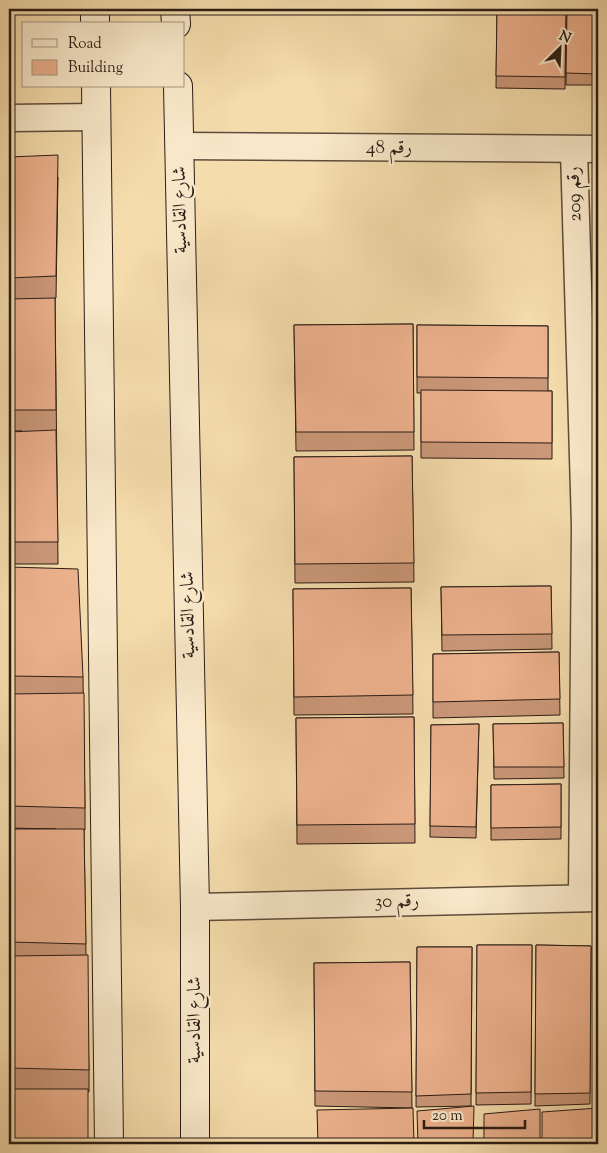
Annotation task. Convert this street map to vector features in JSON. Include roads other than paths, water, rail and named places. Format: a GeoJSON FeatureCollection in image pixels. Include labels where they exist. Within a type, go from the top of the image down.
{"type":"FeatureCollection","features":[{"type":"Feature","properties":{"kind":"street"},"geometry":{"type":"LineString","coordinates":[[95,9],[95,22]]}},
{"type":"Feature","properties":{"kind":"street"},"geometry":{"type":"LineString","coordinates":[[175,9],[176,22]]}},
{"type":"Feature","properties":{"kind":"street"},"geometry":{"type":"LineString","coordinates":[[96,88],[109,1144]]}},
{"type":"Feature","properties":{"kind":"street","name":"شارع القادسية"},"geometry":{"type":"LineString","coordinates":[[178,88],[195,907],[195,1144]]}},
{"type":"Feature","properties":{"kind":"street"},"geometry":{"type":"LineString","coordinates":[[9,118],[96,117]]}},
{"type":"Feature","properties":{"kind":"street","name":"رقم 48"},"geometry":{"type":"LineString","coordinates":[[180,146],[586,149]]}},
{"type":"Feature","properties":{"kind":"street","name":"رقم 209"},"geometry":{"type":"LineString","coordinates":[[586,149],[591,525],[590,898]]}},
{"type":"Feature","properties":{"kind":"street","name":"رقم 30"},"geometry":{"type":"LineString","coordinates":[[195,907],[590,898]]}}]}
